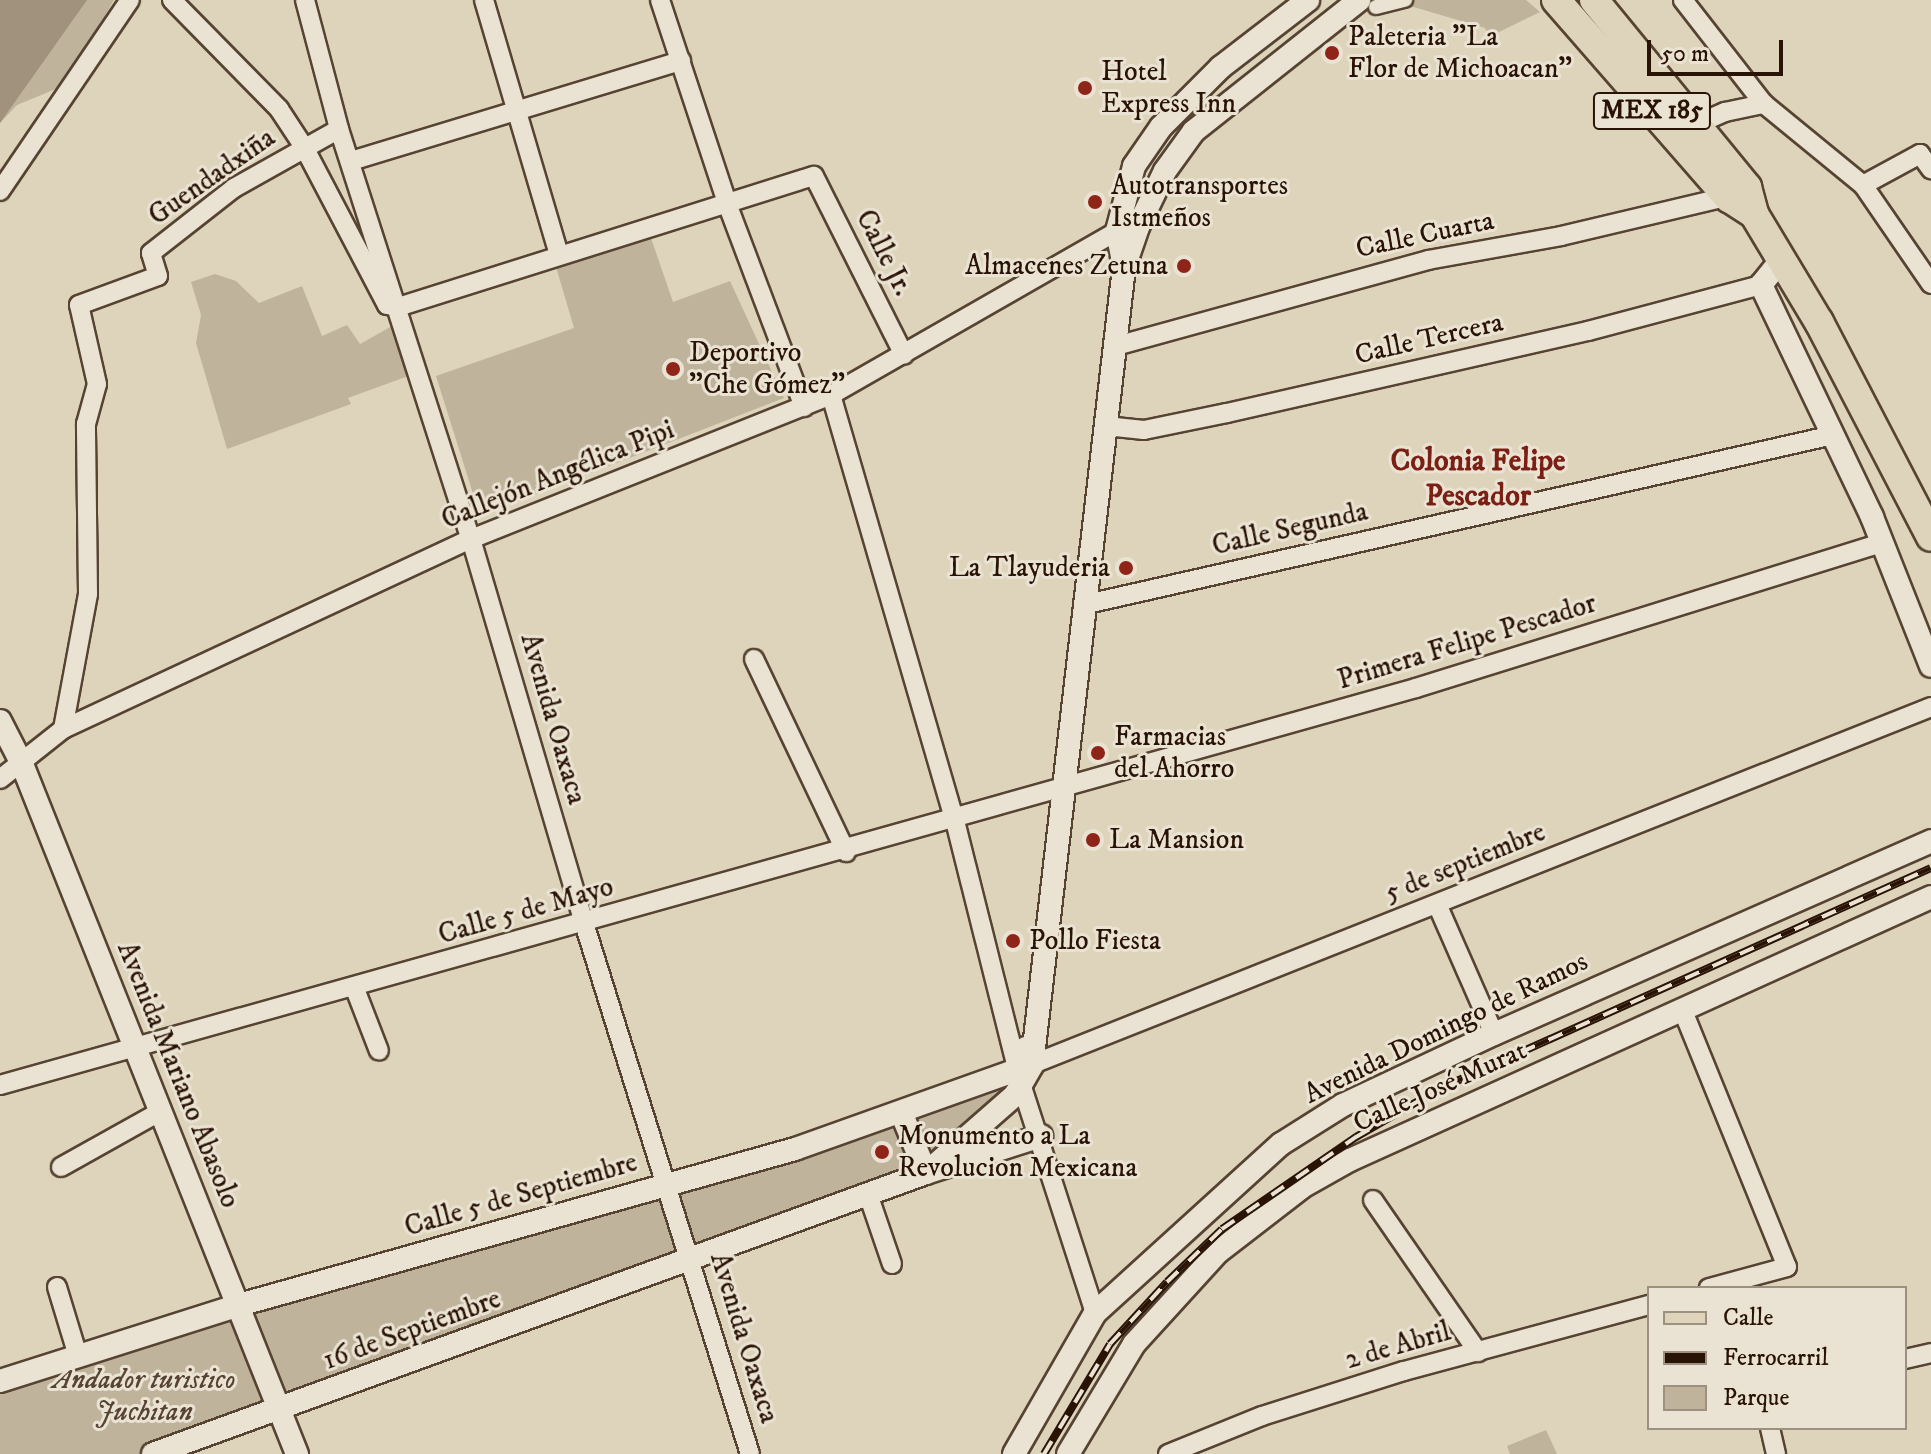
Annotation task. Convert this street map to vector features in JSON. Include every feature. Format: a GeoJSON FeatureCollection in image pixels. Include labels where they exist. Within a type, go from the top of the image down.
{"type":"FeatureCollection","features":[{"type":"Feature","properties":{"kind":"main road","name":"MEX 185"},"geometry":{"type":"LineString","coordinates":[[1556,0],[1685,130],[1754,214],[1819,322],[1931,537]]}},
{"type":"Feature","properties":{"kind":"main road","name":"MEX 185"},"geometry":{"type":"LineString","coordinates":[[1603,6],[1685,130]]}},
{"type":"Feature","properties":{"kind":"street"},"geometry":{"type":"LineString","coordinates":[[0,191],[130,0]]}},
{"type":"Feature","properties":{"kind":"street"},"geometry":{"type":"LineString","coordinates":[[172,0],[279,109],[304,147],[387,305],[398,307],[559,255],[728,206]]}},
{"type":"Feature","properties":{"kind":"street","name":"Avenida Oaxaca"},"geometry":{"type":"LineString","coordinates":[[305,0],[339,129],[471,539],[584,923],[669,1184],[750,1454]]}},
{"type":"Feature","properties":{"kind":"street"},"geometry":{"type":"LineString","coordinates":[[484,0],[559,255]]}},
{"type":"Feature","properties":{"kind":"street"},"geometry":{"type":"LineString","coordinates":[[660,0],[728,206],[804,407]]}},
{"type":"Feature","properties":{"kind":"street"},"geometry":{"type":"LineString","coordinates":[[901,1112],[926,1173],[1024,1074],[1033,1033],[1067,789],[1134,166],[1161,127],[1221,67],[1308,0]]}},
{"type":"Feature","properties":{"kind":"street"},"geometry":{"type":"LineString","coordinates":[[1128,229],[1194,131],[1368,4],[1405,0]]}},
{"type":"Feature","properties":{"kind":"street"},"geometry":{"type":"LineString","coordinates":[[1683,0],[1764,104],[1863,185],[1931,284]]}},
{"type":"Feature","properties":{"kind":"street"},"geometry":{"type":"LineString","coordinates":[[351,161],[681,61]]}},
{"type":"Feature","properties":{"kind":"street"},"geometry":{"type":"LineString","coordinates":[[1685,130],[1764,104]]}},
{"type":"Feature","properties":{"kind":"street","name":"Guendadxiña"},"geometry":{"type":"LineString","coordinates":[[63,729],[88,594],[86,424],[97,384],[79,305],[158,276],[151,253],[234,188],[339,129]]}},
{"type":"Feature","properties":{"kind":"street"},"geometry":{"type":"LineString","coordinates":[[1863,185],[1920,154],[1931,169]]}},
{"type":"Feature","properties":{"kind":"street","name":"Calle Jr."},"geometry":{"type":"LineString","coordinates":[[728,206],[814,176],[904,355]]}},
{"type":"Feature","properties":{"kind":"street","name":"Calle Cuarta"},"geometry":{"type":"LineString","coordinates":[[1116,346],[1428,260],[1738,192]]}},
{"type":"Feature","properties":{"kind":"street","name":"Callejón Angélica Pipi"},"geometry":{"type":"LineString","coordinates":[[0,779],[63,729],[471,539],[831,395],[1128,229]]}},
{"type":"Feature","properties":{"kind":"street"},"geometry":{"type":"LineString","coordinates":[[1782,259],[1761,285],[1882,543],[1931,666]]}},
{"type":"Feature","properties":{"kind":"street","name":"Calle Tercera"},"geometry":{"type":"LineString","coordinates":[[1106,426],[1144,430],[1213,416],[1588,331],[1761,285]]}},
{"type":"Feature","properties":{"kind":"street"},"geometry":{"type":"LineString","coordinates":[[831,395],[955,821],[1041,1136],[1095,1313]]}},
{"type":"Feature","properties":{"kind":"street","name":"Calle Segunda"},"geometry":{"type":"LineString","coordinates":[[1087,604],[1833,435]]}},
{"type":"Feature","properties":{"kind":"street","name":"Primera Felipe Pescador"},"geometry":{"type":"LineString","coordinates":[[1067,789],[1416,688],[1882,543]]}},
{"type":"Feature","properties":{"kind":"street"},"geometry":{"type":"LineString","coordinates":[[754,659],[846,852]]}},
{"type":"Feature","properties":{"kind":"street","name":"5 de septiembre"},"geometry":{"type":"LineString","coordinates":[[1024,1074],[1437,904],[1931,707]]}},
{"type":"Feature","properties":{"kind":"street","name":"Avenida Mariano Abasolo"},"geometry":{"type":"LineString","coordinates":[[0,721],[22,764],[297,1454]]}},
{"type":"Feature","properties":{"kind":"street","name":"Calle 5 de Mayo"},"geometry":{"type":"LineString","coordinates":[[0,1085],[136,1050],[1067,789]]}},
{"type":"Feature","properties":{"kind":"street","name":"Avenida Domingo de Ramos"},"geometry":{"type":"LineString","coordinates":[[1014,1454],[1095,1313],[1281,1144],[1343,1105],[1494,1034],[1931,841]]}},
{"type":"Feature","properties":{"kind":"street","name":"Calle José Murat"},"geometry":{"type":"LineString","coordinates":[[1068,1454],[1134,1344],[1218,1252],[1302,1187],[1350,1160],[1931,897]]}},
{"type":"Feature","properties":{"kind":"street"},"geometry":{"type":"LineString","coordinates":[[1437,904],[1494,1034]]}},
{"type":"Feature","properties":{"kind":"street"},"geometry":{"type":"LineString","coordinates":[[355,989],[379,1051]]}},
{"type":"Feature","properties":{"kind":"street"},"geometry":{"type":"LineString","coordinates":[[1683,1011],[1787,1267],[1716,1286]]}},
{"type":"Feature","properties":{"kind":"street","name":"Calle 5 de Septiembre"},"geometry":{"type":"LineString","coordinates":[[0,1381],[239,1305],[795,1149],[1024,1074]]}},
{"type":"Feature","properties":{"kind":"street"},"geometry":{"type":"LineString","coordinates":[[61,1167],[161,1111]]}},
{"type":"Feature","properties":{"kind":"street","name":"16 de Septiembre"},"geometry":{"type":"LineString","coordinates":[[164,1452],[926,1173],[1041,1136]]}},
{"type":"Feature","properties":{"kind":"street"},"geometry":{"type":"LineString","coordinates":[[868,1194],[892,1264]]}},
{"type":"Feature","properties":{"kind":"street"},"geometry":{"type":"LineString","coordinates":[[1373,1200],[1478,1352]]}},
{"type":"Feature","properties":{"kind":"street"},"geometry":{"type":"LineString","coordinates":[[57,1287],[78,1356]]}},
{"type":"Feature","properties":{"kind":"street","name":"2 de Abril"},"geometry":{"type":"LineString","coordinates":[[1168,1454],[1262,1416],[1647,1306]]}},
{"type":"Feature","properties":{"kind":"street"},"geometry":{"type":"LineString","coordinates":[[1907,1359],[1931,1353]]}},
{"type":"Feature","properties":{"kind":"street"},"geometry":{"type":"LineString","coordinates":[[1770,1430],[1776,1454]]}},
{"type":"Feature","properties":{"kind":"green space"},"geometry":{"type":"Polygon","coordinates":[[[0,0],[114,0],[63,86],[17,105],[0,123],[0,0]]]}},
{"type":"Feature","properties":{"kind":"green space"},"geometry":{"type":"Polygon","coordinates":[[[1412,0],[1526,0],[1540,12],[1489,37],[1485,28],[1400,3],[1412,0]]]}},
{"type":"Feature","properties":{"kind":"green space"},"geometry":{"type":"Polygon","coordinates":[[[651,238],[673,302],[730,281],[784,398],[480,516],[436,376],[574,328],[556,267],[651,238]]]}},
{"type":"Feature","properties":{"kind":"green space"},"geometry":{"type":"Polygon","coordinates":[[[215,274],[236,281],[259,303],[302,286],[322,336],[347,325],[360,344],[394,325],[411,375],[348,398],[351,404],[227,449],[196,343],[201,315],[191,282],[215,274]]]}},
{"type":"Feature","properties":{"kind":"green space","name":"Andador turistico Juchitan"},"geometry":{"type":"Polygon","coordinates":[[[1032,1065],[926,1173],[153,1454],[0,1454],[0,1381],[669,1184],[1032,1065]]]}},
{"type":"Feature","properties":{"kind":"green space"},"geometry":{"type":"Polygon","coordinates":[[[1546,1430],[1557,1454],[1510,1454],[1507,1446],[1546,1430]]]}},
{"type":"Feature","properties":{"kind":"shaded area"},"geometry":{"type":"Polygon","coordinates":[[[0,0],[87,0],[0,123],[0,0]]]}},
{"type":"Feature","properties":{"kind":"railway"},"geometry":{"type":"LineString","coordinates":[[1044,1454],[1110,1344],[1167,1282],[1222,1229],[1356,1137],[1439,1089],[1931,868]]}},
{"type":"Feature","properties":{"kind":"place","name":"Paleteria \"La Flor de Michoacan\""},"geometry":{"type":"Point","coordinates":[1332,53]}},
{"type":"Feature","properties":{"kind":"place","name":"Hotel Express Inn"},"geometry":{"type":"Point","coordinates":[1085,88]}},
{"type":"Feature","properties":{"kind":"place","name":"Autotransportes Istmeños"},"geometry":{"type":"Point","coordinates":[1095,202]}},
{"type":"Feature","properties":{"kind":"place","name":"Almacenes Zetuna"},"geometry":{"type":"Point","coordinates":[1184,266]}},
{"type":"Feature","properties":{"kind":"place","name":"Deportivo \"Che Gómez\""},"geometry":{"type":"Point","coordinates":[673,369]}},
{"type":"Feature","properties":{"kind":"place","name":"La Tlayuderia"},"geometry":{"type":"Point","coordinates":[1126,568]}},
{"type":"Feature","properties":{"kind":"place","name":"Farmacias del Ahorro"},"geometry":{"type":"Point","coordinates":[1098,753]}},
{"type":"Feature","properties":{"kind":"place","name":"La Mansion"},"geometry":{"type":"Point","coordinates":[1093,840]}},
{"type":"Feature","properties":{"kind":"place","name":"Pollo Fiesta"},"geometry":{"type":"Point","coordinates":[1013,941]}},
{"type":"Feature","properties":{"kind":"place","name":"Monumento a La Revolucion Mexicana"},"geometry":{"type":"Point","coordinates":[882,1152]}},
{"type":"Feature","properties":{"kind":"district","name":"Colonia Felipe Pescador"},"geometry":{"type":"Point","coordinates":[1478,479]}}]}
